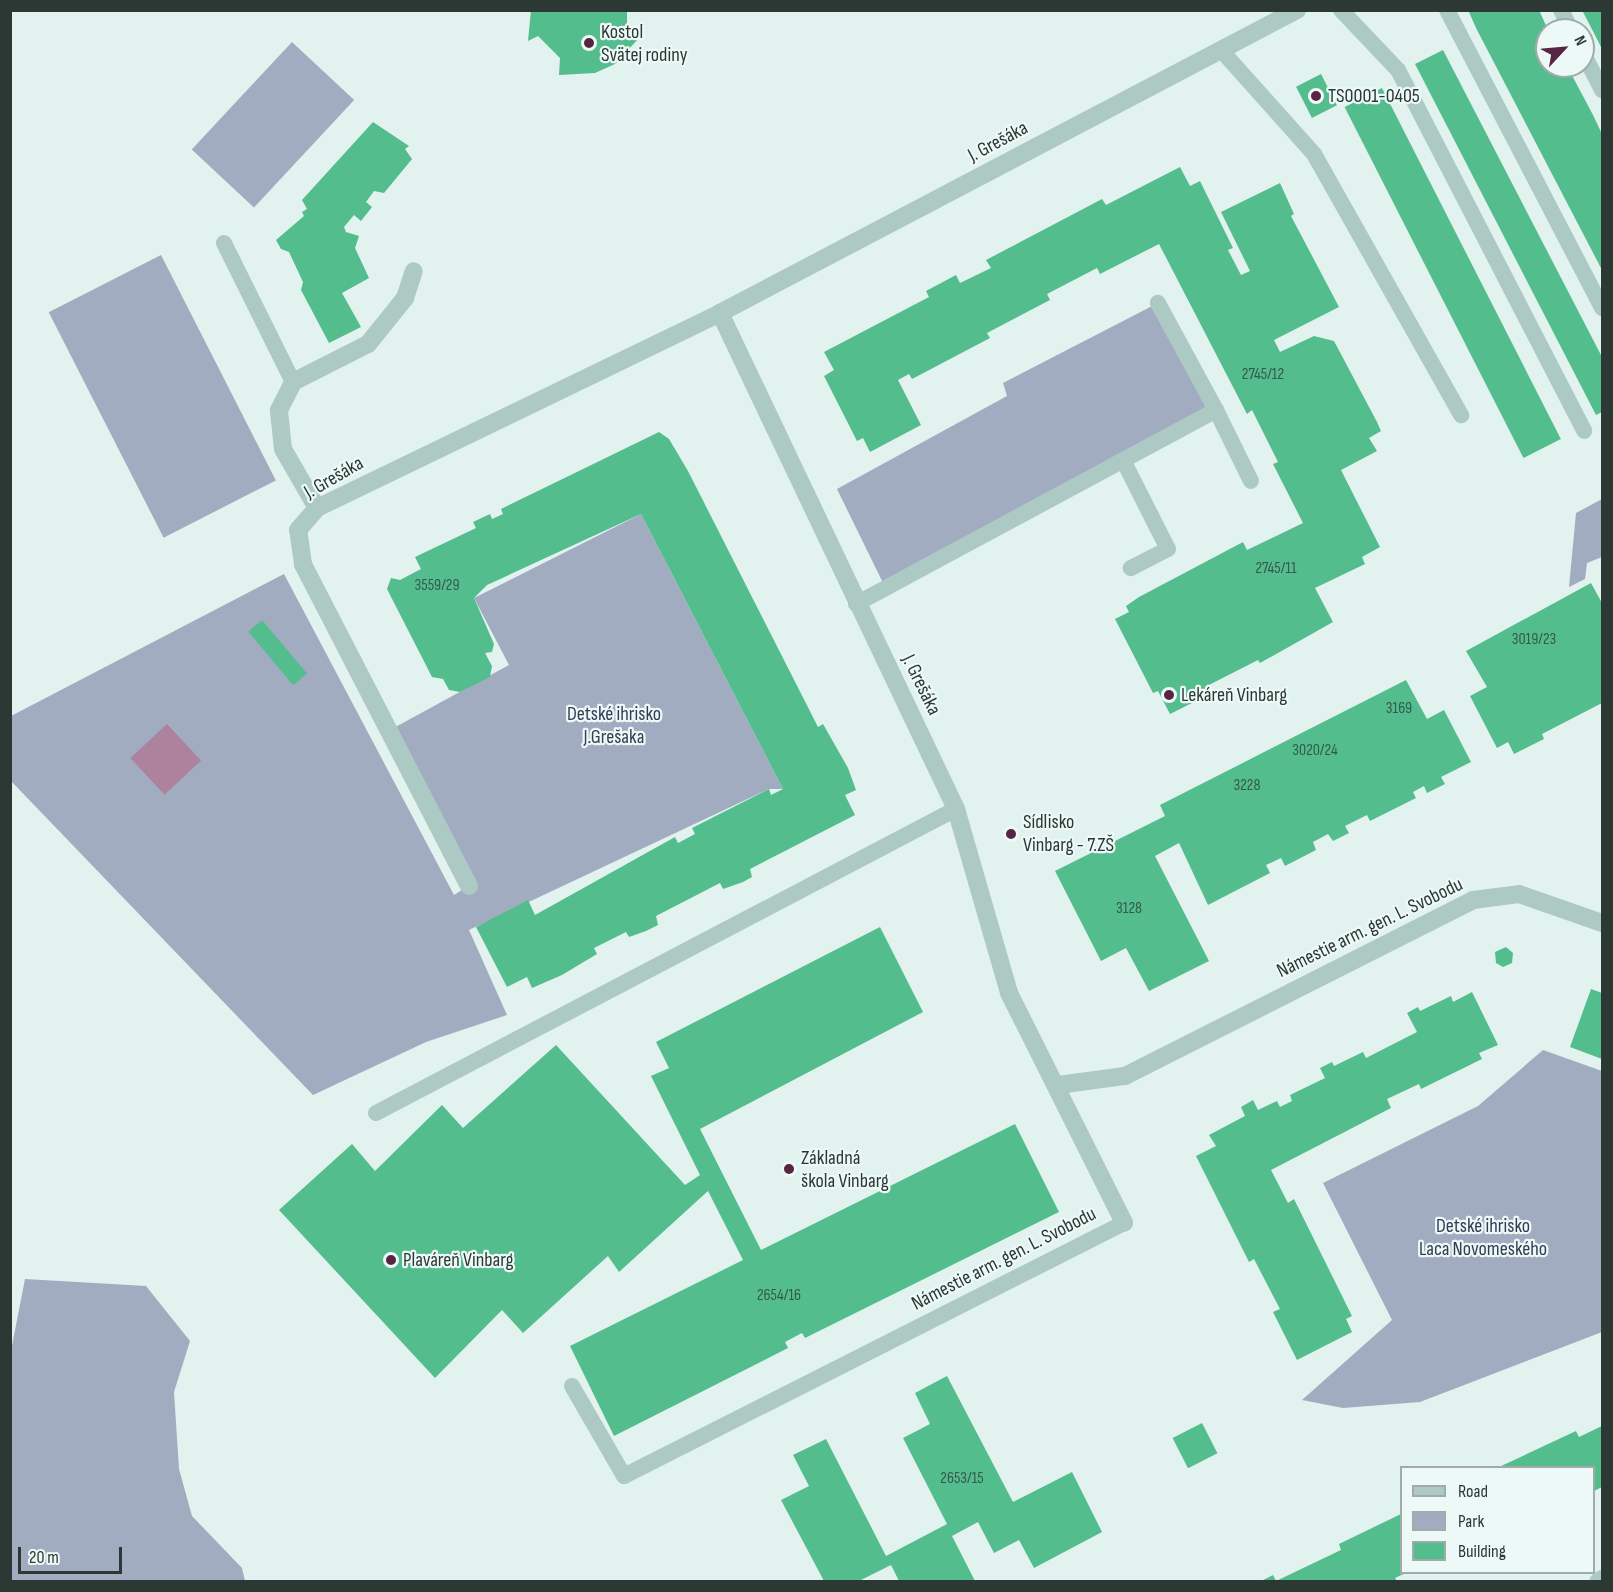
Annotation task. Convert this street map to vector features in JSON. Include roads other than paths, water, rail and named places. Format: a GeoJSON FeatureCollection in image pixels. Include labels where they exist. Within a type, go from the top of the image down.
{"type":"FeatureCollection","features":[{"type":"Feature","properties":{"kind":"street","name":"J. Grešáka"},"geometry":{"type":"LineString","coordinates":[[469,886],[303,564],[298,531],[317,508],[720,313],[1297,10]]}},
{"type":"Feature","properties":{"kind":"street"},"geometry":{"type":"LineString","coordinates":[[317,508],[283,449],[279,410],[293,382],[368,344],[405,298],[414,271]]}},
{"type":"Feature","properties":{"kind":"street","name":"J. Grešáka"},"geometry":{"type":"LineString","coordinates":[[720,313],[856,604],[956,809],[1009,993],[1058,1085]]}},
{"type":"Feature","properties":{"kind":"street","name":"Námestie arm. gen. L. Svobodu"},"geometry":{"type":"LineString","coordinates":[[1124,1223],[1058,1085],[1125,1076],[1473,900],[1519,894],[1602,923]]}},
{"type":"Feature","properties":{"kind":"street"},"geometry":{"type":"LineString","coordinates":[[1598,1581],[1602,1580]]}},
{"type":"Feature","properties":{"kind":"lane"},"geometry":{"type":"LineString","coordinates":[[1341,10],[1398,70],[1584,431]]}},
{"type":"Feature","properties":{"kind":"lane"},"geometry":{"type":"LineString","coordinates":[[1447,10],[1602,308]]}},
{"type":"Feature","properties":{"kind":"lane"},"geometry":{"type":"LineString","coordinates":[[1221,50],[1314,154],[1461,415]]}},
{"type":"Feature","properties":{"kind":"lane"},"geometry":{"type":"LineString","coordinates":[[1595,76],[1602,90]]}},
{"type":"Feature","properties":{"kind":"lane"},"geometry":{"type":"LineString","coordinates":[[224,243],[293,382]]}},
{"type":"Feature","properties":{"kind":"lane"},"geometry":{"type":"LineString","coordinates":[[1158,303],[1216,410],[1251,481]]}},
{"type":"Feature","properties":{"kind":"lane"},"geometry":{"type":"LineString","coordinates":[[856,604],[1124,462],[1216,410]]}},
{"type":"Feature","properties":{"kind":"lane"},"geometry":{"type":"LineString","coordinates":[[1124,462],[1168,549],[1131,568]]}},
{"type":"Feature","properties":{"kind":"lane"},"geometry":{"type":"LineString","coordinates":[[376,1113],[956,809]]}},
{"type":"Feature","properties":{"kind":"lane","name":"Námestie arm. gen. L. Svobodu"},"geometry":{"type":"LineString","coordinates":[[572,1386],[624,1476],[1124,1223]]}},
{"type":"Feature","properties":{"kind":"place","name":"Kostol Svätej rodiny"},"geometry":{"type":"Point","coordinates":[589,43]}},
{"type":"Feature","properties":{"kind":"place","name":"TS0001-0405"},"geometry":{"type":"Point","coordinates":[1316,96]}},
{"type":"Feature","properties":{"kind":"place","name":"Lekáreň Vinbarg"},"geometry":{"type":"Point","coordinates":[1169,695]}},
{"type":"Feature","properties":{"kind":"place","name":"Sídlisko Vinbarg - 7.ZŠ"},"geometry":{"type":"Point","coordinates":[1011,834]}},
{"type":"Feature","properties":{"kind":"place","name":"Základná škola Vinbarg"},"geometry":{"type":"Point","coordinates":[789,1169]}},
{"type":"Feature","properties":{"kind":"place","name":"Plaváreň Vinbarg"},"geometry":{"type":"Point","coordinates":[391,1260]}},
{"type":"Feature","properties":{"kind":"park label","name":"Detské ihrisko J.Grešaka"},"geometry":{"type":"Point","coordinates":[614,726]}},
{"type":"Feature","properties":{"kind":"park label","name":"Detské ihrisko Laca Novomeského"},"geometry":{"type":"Point","coordinates":[1483,1238]}}]}
